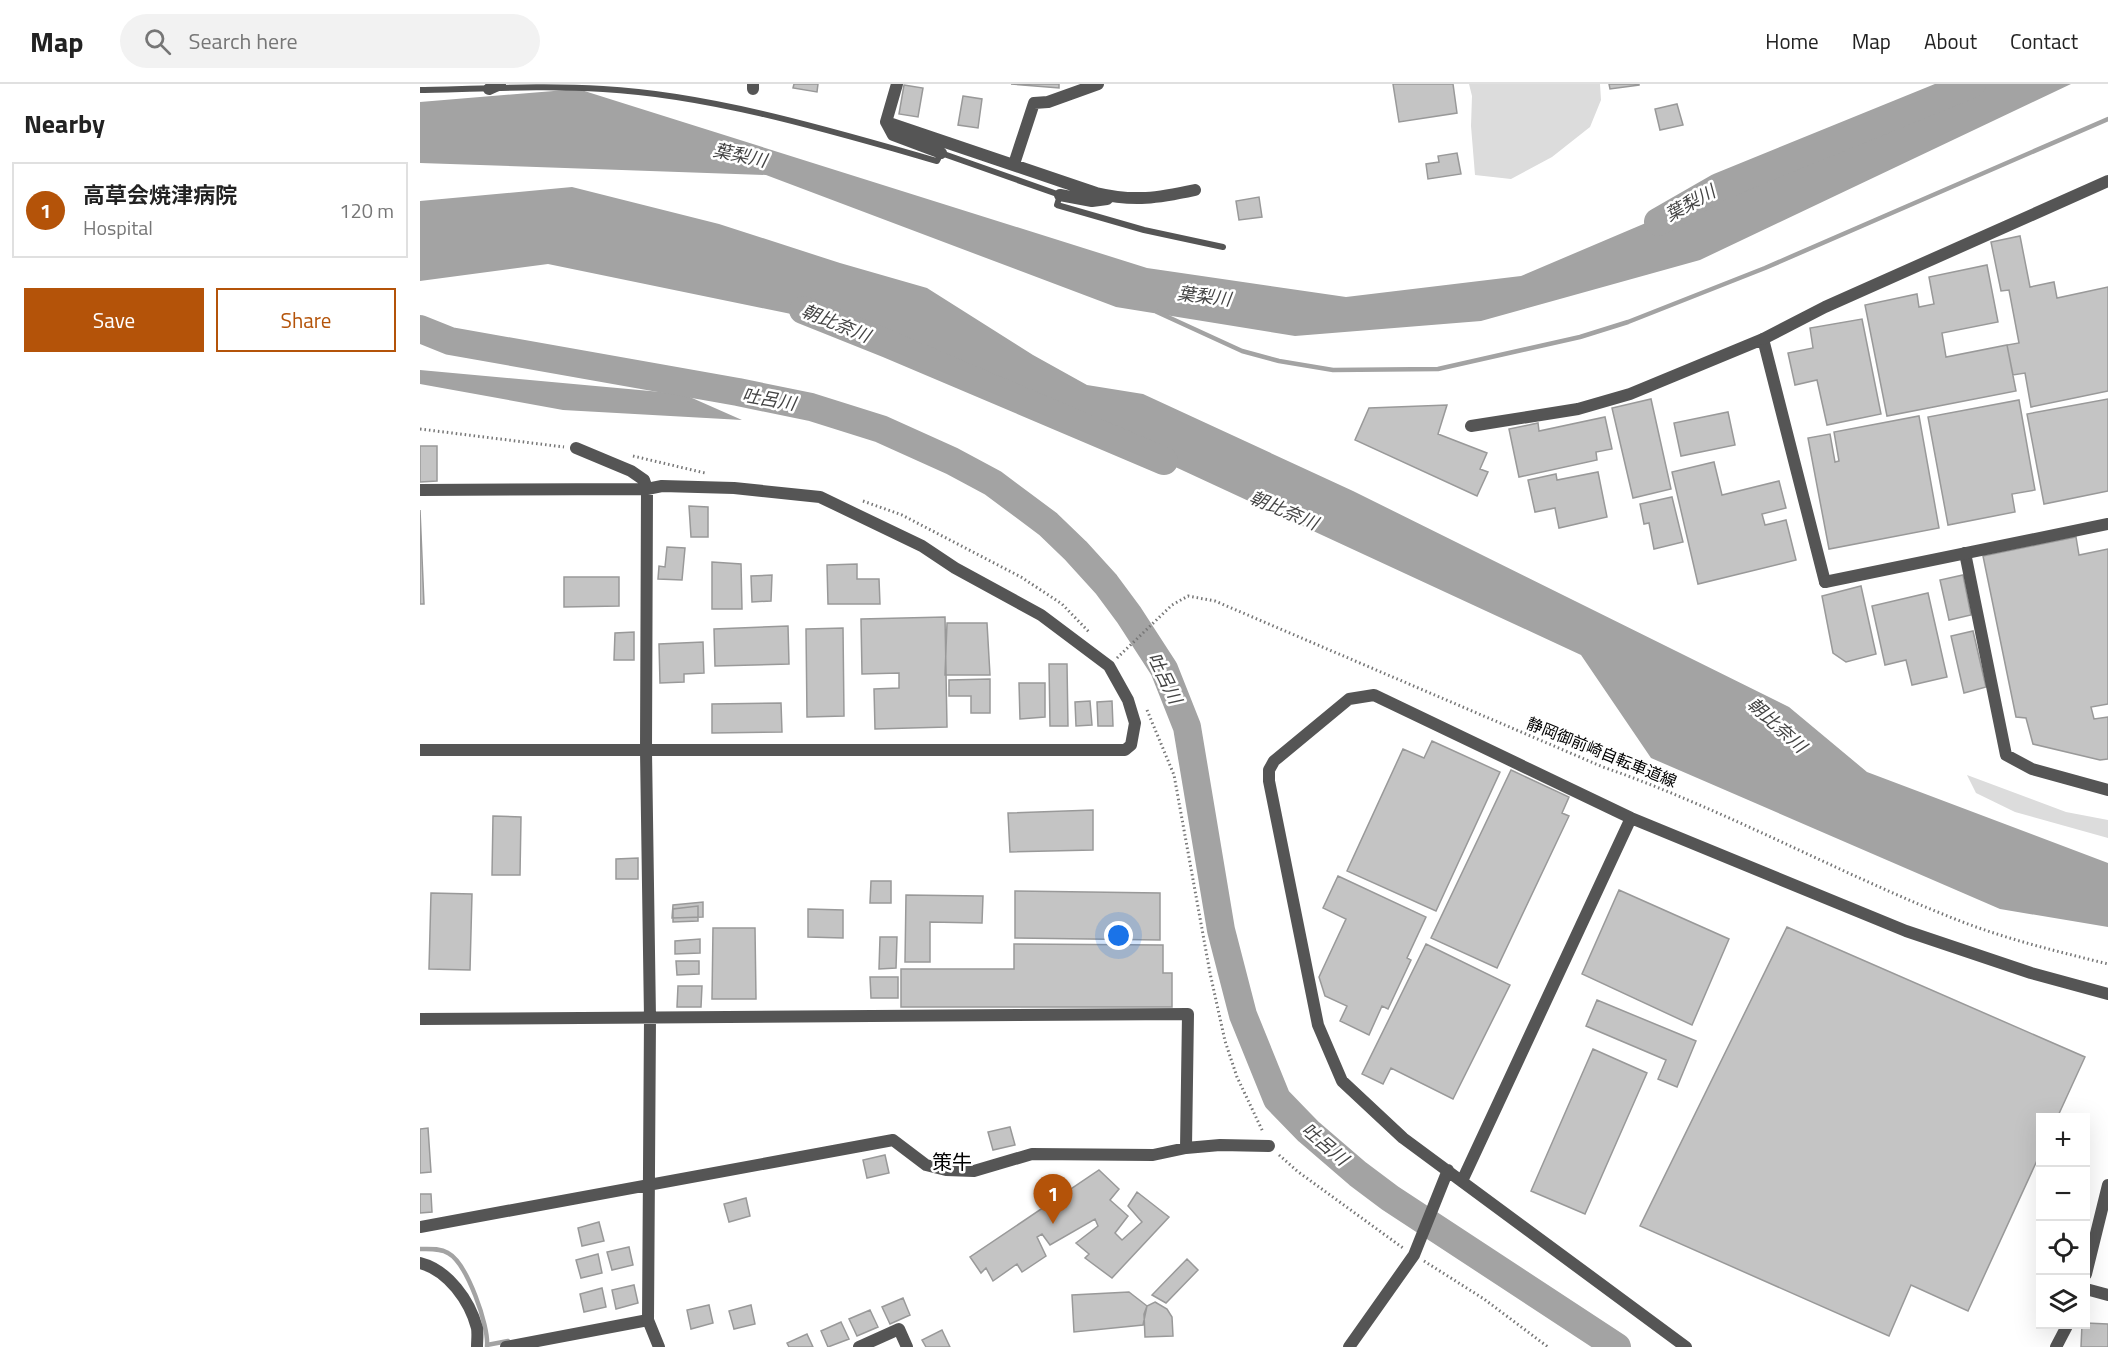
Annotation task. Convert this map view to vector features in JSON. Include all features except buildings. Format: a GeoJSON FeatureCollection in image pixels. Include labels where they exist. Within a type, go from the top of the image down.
{"type":"FeatureCollection","features":[{"type":"Feature","properties":{"kind":"street"},"geometry":{"type":"LineString","coordinates":[[897,84],[886,122],[893,135],[941,153]]}},
{"type":"Feature","properties":{"kind":"street"},"geometry":{"type":"LineString","coordinates":[[1014,164],[1034,103],[1048,102],[1073,88],[1098,84]]}},
{"type":"Feature","properties":{"kind":"street"},"geometry":{"type":"LineString","coordinates":[[886,122],[1096,193],[1120,198]]}},
{"type":"Feature","properties":{"kind":"street"},"geometry":{"type":"LineString","coordinates":[[1470,426],[1578,409],[1630,394],[1763,339],[1825,307],[2108,181]]}},
{"type":"Feature","properties":{"kind":"street"},"geometry":{"type":"LineString","coordinates":[[1060,195],[1092,201],[1157,198],[1195,190]]}},
{"type":"Feature","properties":{"kind":"street"},"geometry":{"type":"LineString","coordinates":[[1763,339],[1825,582],[2108,524]]}},
{"type":"Feature","properties":{"kind":"street"},"geometry":{"type":"LineString","coordinates":[[576,448],[631,471],[644,480],[647,489],[646,751],[650,1018],[648,1320],[659,1347]]}},
{"type":"Feature","properties":{"kind":"street"},"geometry":{"type":"LineString","coordinates":[[420,490],[647,489],[662,486],[734,488],[820,497],[922,546],[955,568],[1041,615],[1109,666],[1128,700],[1135,723],[1131,745],[1125,750],[420,750]]}},
{"type":"Feature","properties":{"kind":"street"},"geometry":{"type":"LineString","coordinates":[[1965,553],[2006,755],[2032,769],[2108,790]]}},
{"type":"Feature","properties":{"kind":"street"},"geometry":{"type":"LineString","coordinates":[[1686,1347],[1403,1138],[1342,1081],[1318,1025],[1269,781],[1269,770],[1274,761],[1349,699],[1374,695],[1631,818],[1906,931],[2031,973],[2108,994]]}},
{"type":"Feature","properties":{"kind":"street"},"geometry":{"type":"LineString","coordinates":[[1462,1181],[1631,818]]}},
{"type":"Feature","properties":{"kind":"street"},"geometry":{"type":"LineString","coordinates":[[420,1019],[1188,1014],[1186,1148]]}},
{"type":"Feature","properties":{"kind":"street"},"geometry":{"type":"LineString","coordinates":[[420,1227],[893,1140],[926,1166],[955,1171],[974,1171],[1032,1154],[1153,1155],[1186,1148],[1220,1145],[1269,1146]]}},
{"type":"Feature","properties":{"kind":"street"},"geometry":{"type":"LineString","coordinates":[[1349,1347],[1414,1255],[1448,1170]]}},
{"type":"Feature","properties":{"kind":"street"},"geometry":{"type":"LineString","coordinates":[[2090,1255],[2108,1185]]}},
{"type":"Feature","properties":{"kind":"street"},"geometry":{"type":"LineString","coordinates":[[420,1263],[445,1275],[461,1295],[477,1330],[477,1347]]}},
{"type":"Feature","properties":{"kind":"street"},"geometry":{"type":"LineString","coordinates":[[2090,1290],[2108,1295]]}},
{"type":"Feature","properties":{"kind":"street"},"geometry":{"type":"LineString","coordinates":[[506,1347],[648,1320]]}},
{"type":"Feature","properties":{"kind":"street"},"geometry":{"type":"LineString","coordinates":[[859,1347],[899,1329],[907,1347]]}},
{"type":"Feature","properties":{"kind":"street"},"geometry":{"type":"LineString","coordinates":[[2056,1347],[2065,1329]]}},
{"type":"Feature","properties":{"kind":"lane"},"geometry":{"type":"LineString","coordinates":[[420,90],[495,86],[603,89],[681,98],[828,131],[937,160],[941,153],[1060,195],[1057,205],[1144,230],[1223,247]]}},
{"type":"Feature","properties":{"kind":"path","name":"静岡御前崎自転車道線"},"geometry":{"type":"LineString","coordinates":[[1109,666],[1172,605],[1188,596],[1215,601],[1603,767],[1656,785],[1955,919],[2036,947],[2108,964]]}},
{"type":"Feature","properties":{"kind":"path"},"geometry":{"type":"LineString","coordinates":[[1143,700],[1174,776],[1210,973],[1225,1041],[1237,1077],[1269,1146],[1297,1171],[1414,1255],[1484,1299],[1548,1347]]}},
{"type":"Feature","properties":{"kind":"shaded area"},"geometry":{"type":"Polygon","coordinates":[[[1469,84],[1600,84],[1601,100],[1590,127],[1552,157],[1511,179],[1475,175],[1471,126],[1472,96],[1469,84]]]}},
{"type":"Feature","properties":{"kind":"shaded area"},"geometry":{"type":"Polygon","coordinates":[[[1967,775],[2066,812],[2108,820],[2108,838],[2015,812],[1976,793],[1967,775]]]}},
{"type":"Feature","properties":{"kind":"water"},"geometry":{"type":"Polygon","coordinates":[[[1973,84],[2071,84],[1700,260],[1481,321],[1295,336],[1116,307],[766,175],[420,163],[420,102],[578,89],[1147,268],[1346,297],[1521,276],[1973,84]]]}},
{"type":"Feature","properties":{"kind":"water"},"geometry":{"type":"Polygon","coordinates":[[[572,187],[719,224],[927,288],[1033,355],[1087,385],[1143,394],[1353,491],[1789,707],[1867,772],[2108,863],[2108,927],[2000,909],[1651,758],[1581,655],[1130,446],[874,331],[548,264],[420,281],[420,201],[572,187]]]}},
{"type":"Feature","properties":{"kind":"water"},"geometry":{"type":"Polygon","coordinates":[[[420,370],[683,394],[742,420],[563,410],[420,384],[420,370]]]}},
{"type":"Feature","properties":{"kind":"waterway","name":"葉梨川"},"geometry":{"type":"LineString","coordinates":[[1658,222],[1719,187],[1972,84]]}},
{"type":"Feature","properties":{"kind":"waterway"},"geometry":{"type":"LineString","coordinates":[[1157,312],[1242,351],[1279,361],[1333,370],[1438,369],[1580,337],[1628,322],[1765,268],[2108,119]]}},
{"type":"Feature","properties":{"kind":"waterway","name":"朝比奈川"},"geometry":{"type":"LineString","coordinates":[[803,310],[1164,461]]}},
{"type":"Feature","properties":{"kind":"waterway","name":"吐呂川"},"geometry":{"type":"LineString","coordinates":[[420,329],[450,341],[811,407],[881,429],[952,461],[993,483],[1048,524],[1106,584],[1164,669],[1187,727],[1221,930],[1243,1015],[1277,1099],[1308,1131],[1390,1198],[1617,1347]]}},
{"type":"Feature","properties":{"kind":"waterway"},"geometry":{"type":"LineString","coordinates":[[420,1249],[445,1251],[462,1269],[481,1310],[487,1346]]}},
{"type":"Feature","properties":{"kind":"waterway"},"geometry":{"type":"LineString","coordinates":[[487,1345],[508,1341]]}},
{"type":"Feature","properties":{"kind":"place","name":"高草会焼津病院"},"geometry":{"type":"Point","coordinates":[1053,1224]}},
{"type":"Feature","properties":{"kind":"district","name":"策牛"},"geometry":{"type":"Point","coordinates":[952,1161]}}]}
